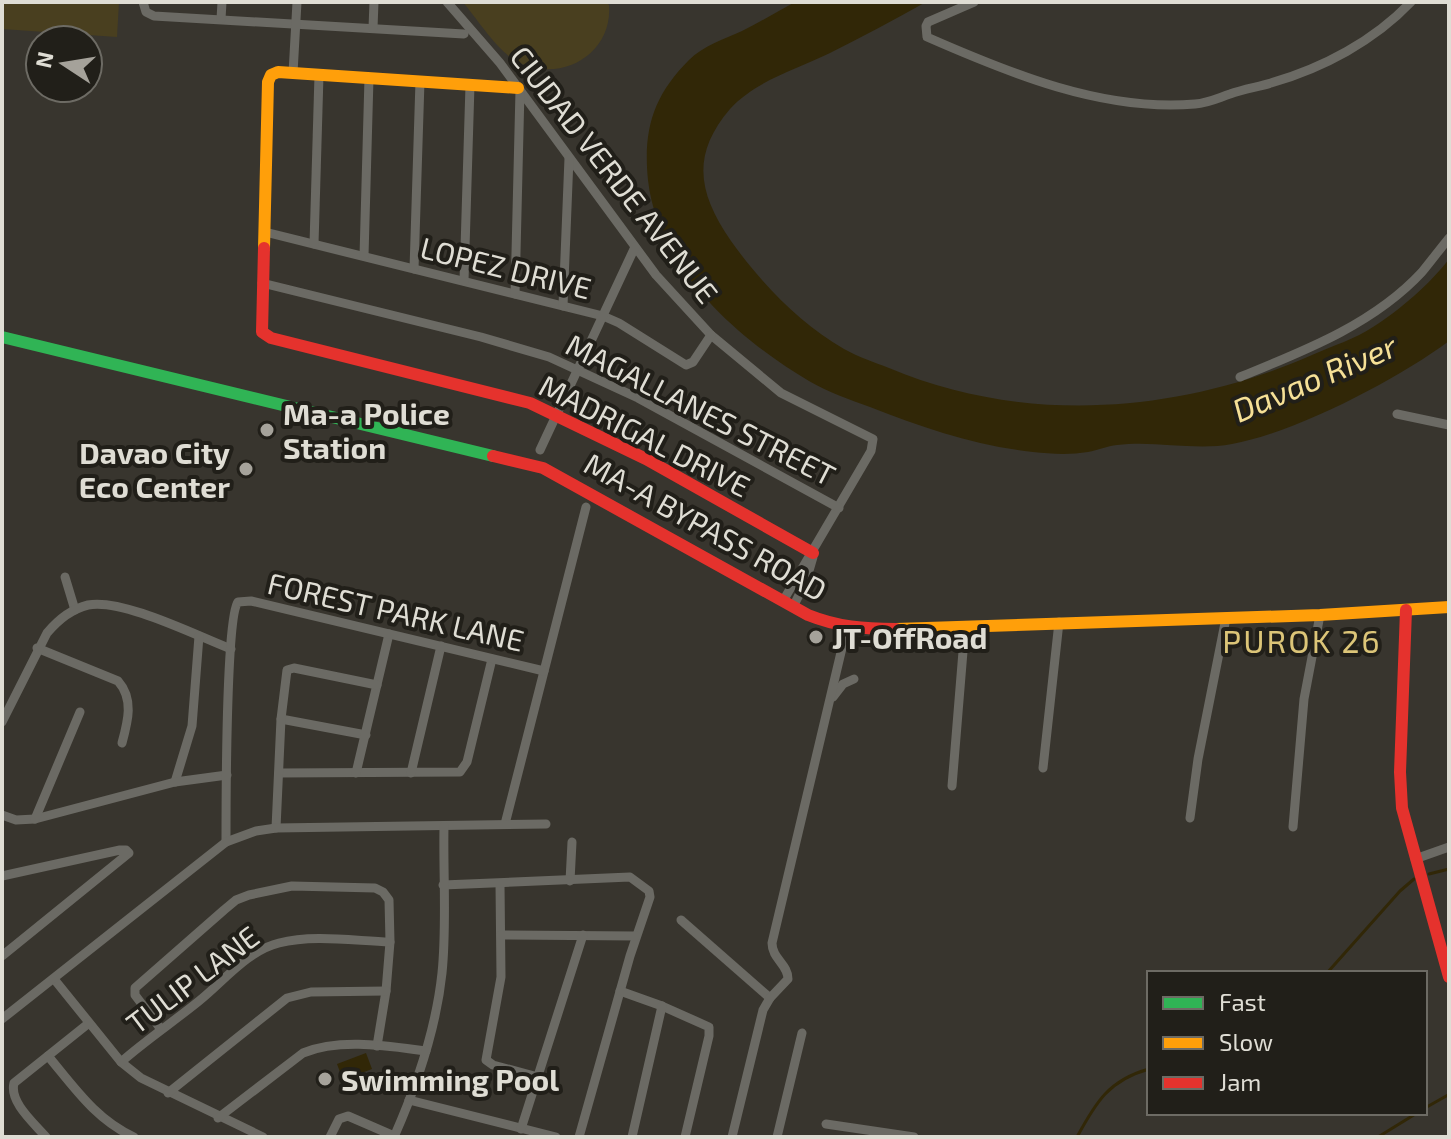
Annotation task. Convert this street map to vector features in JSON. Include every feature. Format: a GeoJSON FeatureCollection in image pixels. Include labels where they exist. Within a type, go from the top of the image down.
{"type":"FeatureCollection","features":[{"type":"Feature","properties":{"kind":"main road"},"geometry":{"type":"LineString","coordinates":[[262,283],[268,82],[271,75],[278,72],[519,89]]}},
{"type":"Feature","properties":{"kind":"main road","name":"MADRIGAL DRIVE"},"geometry":{"type":"LineString","coordinates":[[262,283],[262,332],[271,338],[514,398],[646,459],[813,553]]}},
{"type":"Feature","properties":{"kind":"main road","name":"MA-A BYPASS ROAD"},"geometry":{"type":"LineString","coordinates":[[2,337],[532,464],[560,476],[788,604],[822,621],[847,627],[876,630],[1320,615],[1449,607]]}},
{"type":"Feature","properties":{"kind":"main road"},"geometry":{"type":"LineString","coordinates":[[1406,610],[1400,772],[1402,808],[1449,977]]}},
{"type":"Feature","properties":{"kind":"street"},"geometry":{"type":"LineString","coordinates":[[143,2],[144,9],[151,15],[464,34]]}},
{"type":"Feature","properties":{"kind":"street"},"geometry":{"type":"LineString","coordinates":[[221,19],[222,2]]}},
{"type":"Feature","properties":{"kind":"street"},"geometry":{"type":"LineString","coordinates":[[293,73],[297,2]]}},
{"type":"Feature","properties":{"kind":"street"},"geometry":{"type":"LineString","coordinates":[[373,28],[374,2]]}},
{"type":"Feature","properties":{"kind":"street","name":"CIUDAD VERDE AVENUE"},"geometry":{"type":"LineString","coordinates":[[447,2],[476,33],[670,292],[711,335],[781,393],[869,435],[873,441],[871,451],[839,508]]}},
{"type":"Feature","properties":{"kind":"street"},"geometry":{"type":"LineString","coordinates":[[974,2],[928,22],[927,37],[1006,70],[1118,100],[1193,104],[1291,77],[1335,58],[1386,25],[1411,2]]}},
{"type":"Feature","properties":{"kind":"street"},"geometry":{"type":"LineString","coordinates":[[314,244],[319,75]]}},
{"type":"Feature","properties":{"kind":"street"},"geometry":{"type":"LineString","coordinates":[[364,256],[369,78]]}},
{"type":"Feature","properties":{"kind":"street"},"geometry":{"type":"LineString","coordinates":[[414,269],[420,81]]}},
{"type":"Feature","properties":{"kind":"street"},"geometry":{"type":"LineString","coordinates":[[464,281],[470,85]]}},
{"type":"Feature","properties":{"kind":"street"},"geometry":{"type":"LineString","coordinates":[[515,294],[519,89]]}},
{"type":"Feature","properties":{"kind":"street"},"geometry":{"type":"LineString","coordinates":[[563,306],[569,158]]}},
{"type":"Feature","properties":{"kind":"street","name":"LOPEZ DRIVE"},"geometry":{"type":"LineString","coordinates":[[265,232],[603,316],[686,365],[693,362],[711,335]]}},
{"type":"Feature","properties":{"kind":"street"},"geometry":{"type":"LineString","coordinates":[[1240,377],[1353,326],[1384,305],[1420,273],[1449,238]]}},
{"type":"Feature","properties":{"kind":"street"},"geometry":{"type":"LineString","coordinates":[[540,450],[635,247]]}},
{"type":"Feature","properties":{"kind":"street","name":"MAGALLANES STREET"},"geometry":{"type":"LineString","coordinates":[[262,283],[524,348],[578,369],[638,398],[839,508]]}},
{"type":"Feature","properties":{"kind":"street"},"geometry":{"type":"LineString","coordinates":[[1397,414],[1449,425]]}},
{"type":"Feature","properties":{"kind":"street"},"geometry":{"type":"LineString","coordinates":[[505,824],[586,507]]}},
{"type":"Feature","properties":{"kind":"street"},"geometry":{"type":"LineString","coordinates":[[788,604],[806,581],[813,553],[839,508]]}},
{"type":"Feature","properties":{"kind":"street"},"geometry":{"type":"LineString","coordinates":[[65,577],[75,610]]}},
{"type":"Feature","properties":{"kind":"street","name":"FOREST PARK LANE"},"geometry":{"type":"LineString","coordinates":[[226,842],[233,608],[242,601],[544,671]]}},
{"type":"Feature","properties":{"kind":"street"},"geometry":{"type":"LineString","coordinates":[[2,721],[37,648],[58,621],[90,605],[119,607],[231,649]]}},
{"type":"Feature","properties":{"kind":"street"},"geometry":{"type":"LineString","coordinates":[[1293,827],[1304,699],[1320,615]]}},
{"type":"Feature","properties":{"kind":"street"},"geometry":{"type":"LineString","coordinates":[[1190,818],[1198,759],[1226,618]]}},
{"type":"Feature","properties":{"kind":"street"},"geometry":{"type":"LineString","coordinates":[[1043,768],[1059,622]]}},
{"type":"Feature","properties":{"kind":"street"},"geometry":{"type":"LineString","coordinates":[[732,1137],[761,1017],[770,998],[788,979],[787,971],[773,954],[772,943],[847,627]]}},
{"type":"Feature","properties":{"kind":"street"},"geometry":{"type":"LineString","coordinates":[[952,786],[965,627]]}},
{"type":"Feature","properties":{"kind":"street"},"geometry":{"type":"LineString","coordinates":[[356,773],[389,634]]}},
{"type":"Feature","properties":{"kind":"street"},"geometry":{"type":"LineString","coordinates":[[175,782],[192,726],[199,636]]}},
{"type":"Feature","properties":{"kind":"street"},"geometry":{"type":"LineString","coordinates":[[411,773],[441,646]]}},
{"type":"Feature","properties":{"kind":"street"},"geometry":{"type":"LineString","coordinates":[[37,648],[118,681],[125,689],[129,702],[128,723],[122,743]]}},
{"type":"Feature","properties":{"kind":"street"},"geometry":{"type":"LineString","coordinates":[[279,773],[456,773],[464,769],[492,659]]}},
{"type":"Feature","properties":{"kind":"street"},"geometry":{"type":"LineString","coordinates":[[276,828],[285,676],[290,669],[377,685]]}},
{"type":"Feature","properties":{"kind":"street"},"geometry":{"type":"LineString","coordinates":[[829,702],[843,684],[854,679]]}},
{"type":"Feature","properties":{"kind":"street"},"geometry":{"type":"LineString","coordinates":[[35,819],[80,712]]}},
{"type":"Feature","properties":{"kind":"street"},"geometry":{"type":"LineString","coordinates":[[281,719],[366,735]]}},
{"type":"Feature","properties":{"kind":"street"},"geometry":{"type":"LineString","coordinates":[[2,815],[16,820],[35,819],[175,782],[227,775]]}},
{"type":"Feature","properties":{"kind":"street"},"geometry":{"type":"LineString","coordinates":[[2,1019],[226,842],[256,831],[276,828],[546,824]]}},
{"type":"Feature","properties":{"kind":"street"},"geometry":{"type":"LineString","coordinates":[[330,1137],[339,1119],[348,1116],[394,1136],[409,1100],[437,1012],[442,971],[444,826]]}},
{"type":"Feature","properties":{"kind":"street"},"geometry":{"type":"LineString","coordinates":[[570,881],[572,842]]}},
{"type":"Feature","properties":{"kind":"street"},"geometry":{"type":"LineString","coordinates":[[1415,859],[1449,847]]}},
{"type":"Feature","properties":{"kind":"street"},"geometry":{"type":"LineString","coordinates":[[2,876],[120,850],[128,851],[126,857],[2,955]]}},
{"type":"Feature","properties":{"kind":"street"},"geometry":{"type":"LineString","coordinates":[[443,885],[630,877],[644,885],[650,897],[579,1137]]}},
{"type":"Feature","properties":{"kind":"street"},"geometry":{"type":"LineString","coordinates":[[500,884],[501,977],[486,1060],[493,1065],[538,1077]]}},
{"type":"Feature","properties":{"kind":"street"},"geometry":{"type":"LineString","coordinates":[[160,1028],[135,995],[135,988],[224,910],[249,895],[292,886],[379,889],[389,900],[390,942],[377,1046]]}},
{"type":"Feature","properties":{"kind":"street"},"geometry":{"type":"LineString","coordinates":[[681,920],[770,998]]}},
{"type":"Feature","properties":{"kind":"street"},"geometry":{"type":"LineString","coordinates":[[501,935],[636,936]]}},
{"type":"Feature","properties":{"kind":"street"},"geometry":{"type":"LineString","coordinates":[[521,1129],[583,935]]}},
{"type":"Feature","properties":{"kind":"street","name":"TULIP LANE"},"geometry":{"type":"LineString","coordinates":[[121,1062],[160,1028],[200,1001],[245,961],[276,943],[306,940],[390,942]]}},
{"type":"Feature","properties":{"kind":"street"},"geometry":{"type":"LineString","coordinates":[[54,979],[121,1062],[141,1078],[218,1118],[263,1137]]}},
{"type":"Feature","properties":{"kind":"street"},"geometry":{"type":"LineString","coordinates":[[168,1093],[287,998],[311,992],[386,991]]}},
{"type":"Feature","properties":{"kind":"street"},"geometry":{"type":"LineString","coordinates":[[620,991],[706,1024],[710,1031],[685,1137]]}},
{"type":"Feature","properties":{"kind":"street"},"geometry":{"type":"LineString","coordinates":[[632,1137],[662,1006]]}},
{"type":"Feature","properties":{"kind":"street"},"geometry":{"type":"LineString","coordinates":[[46,1137],[15,1099],[12,1089],[17,1079],[89,1023]]}},
{"type":"Feature","properties":{"kind":"street"},"geometry":{"type":"LineString","coordinates":[[777,1137],[802,1033]]}},
{"type":"Feature","properties":{"kind":"street"},"geometry":{"type":"LineString","coordinates":[[218,1118],[303,1053],[326,1046],[377,1046],[426,1051]]}},
{"type":"Feature","properties":{"kind":"street"},"geometry":{"type":"LineString","coordinates":[[48,1056],[96,1113],[134,1137]]}},
{"type":"Feature","properties":{"kind":"street"},"geometry":{"type":"LineString","coordinates":[[409,1100],[556,1137]]}},
{"type":"Feature","properties":{"kind":"street"},"geometry":{"type":"LineString","coordinates":[[826,1124],[914,1137]]}},
{"type":"Feature","properties":{"kind":"shaded area"},"geometry":{"type":"Polygon","coordinates":[[[2,2],[119,2],[117,37],[104,36],[104,24],[24,24],[24,31],[2,29],[2,2]]]}},
{"type":"Feature","properties":{"kind":"shaded area"},"geometry":{"type":"Polygon","coordinates":[[[463,2],[606,2],[609,5],[608,22],[603,38],[581,60],[567,67],[534,68],[518,62],[503,51],[463,2]]]}},
{"type":"Feature","properties":{"kind":"water","name":"Davao River"},"geometry":{"type":"Polygon","coordinates":[[[795,2],[926,2],[842,47],[777,76],[740,99],[717,126],[704,159],[706,191],[712,207],[743,257],[796,314],[849,352],[940,386],[993,398],[1047,404],[1101,405],[1155,400],[1209,390],[1261,375],[1359,335],[1404,305],[1449,259],[1449,341],[1402,372],[1315,417],[1257,438],[1218,446],[1131,444],[1067,454],[1012,449],[930,429],[816,385],[782,364],[729,322],[684,271],[667,243],[655,212],[647,162],[653,115],[667,87],[689,60],[707,47],[795,2]]]}},
{"type":"Feature","properties":{"kind":"water"},"geometry":{"type":"Polygon","coordinates":[[[366,1053],[372,1069],[343,1080],[337,1064],[366,1053]]]}},
{"type":"Feature","properties":{"kind":"waterway"},"geometry":{"type":"LineString","coordinates":[[1429,874],[1449,869]]}},
{"type":"Feature","properties":{"kind":"waterway"},"geometry":{"type":"LineString","coordinates":[[1329,971],[1414,879]]}},
{"type":"Feature","properties":{"kind":"waterway"},"geometry":{"type":"LineString","coordinates":[[1077,1137],[1105,1094],[1124,1079],[1147,1070]]}},
{"type":"Feature","properties":{"kind":"waterway"},"geometry":{"type":"LineString","coordinates":[[1427,1107],[1448,1095]]}},
{"type":"Feature","properties":{"kind":"waterway"},"geometry":{"type":"LineString","coordinates":[[1378,1137],[1414,1115]]}},
{"type":"Feature","properties":{"kind":"traffic: fast"},"geometry":{"type":"LineString","coordinates":[[2,337],[493,456]]}},
{"type":"Feature","properties":{"kind":"traffic: slow"},"geometry":{"type":"LineString","coordinates":[[264,248],[268,82],[271,75],[278,72],[518,88]]}},
{"type":"Feature","properties":{"kind":"traffic: slow"},"geometry":{"type":"LineString","coordinates":[[896,629],[1320,615],[1449,607]]}},
{"type":"Feature","properties":{"kind":"traffic: jam"},"geometry":{"type":"LineString","coordinates":[[264,248],[262,332],[271,338],[530,403],[646,459],[813,553]]}},
{"type":"Feature","properties":{"kind":"traffic: jam"},"geometry":{"type":"LineString","coordinates":[[493,456],[543,468],[808,615],[851,626],[896,629]]}},
{"type":"Feature","properties":{"kind":"traffic: jam"},"geometry":{"type":"LineString","coordinates":[[1406,610],[1400,772],[1402,808],[1449,977]]}},
{"type":"Feature","properties":{"kind":"place","name":"Ma-a Police Station"},"geometry":{"type":"Point","coordinates":[267,430]}},
{"type":"Feature","properties":{"kind":"place","name":"Davao City Eco Center"},"geometry":{"type":"Point","coordinates":[246,469]}},
{"type":"Feature","properties":{"kind":"place","name":"JT-OffRoad"},"geometry":{"type":"Point","coordinates":[816,637]}},
{"type":"Feature","properties":{"kind":"place","name":"Swimming Pool"},"geometry":{"type":"Point","coordinates":[325,1079]}},
{"type":"Feature","properties":{"kind":"district","name":"PUROK 26"},"geometry":{"type":"Point","coordinates":[1302,640]}}]}
